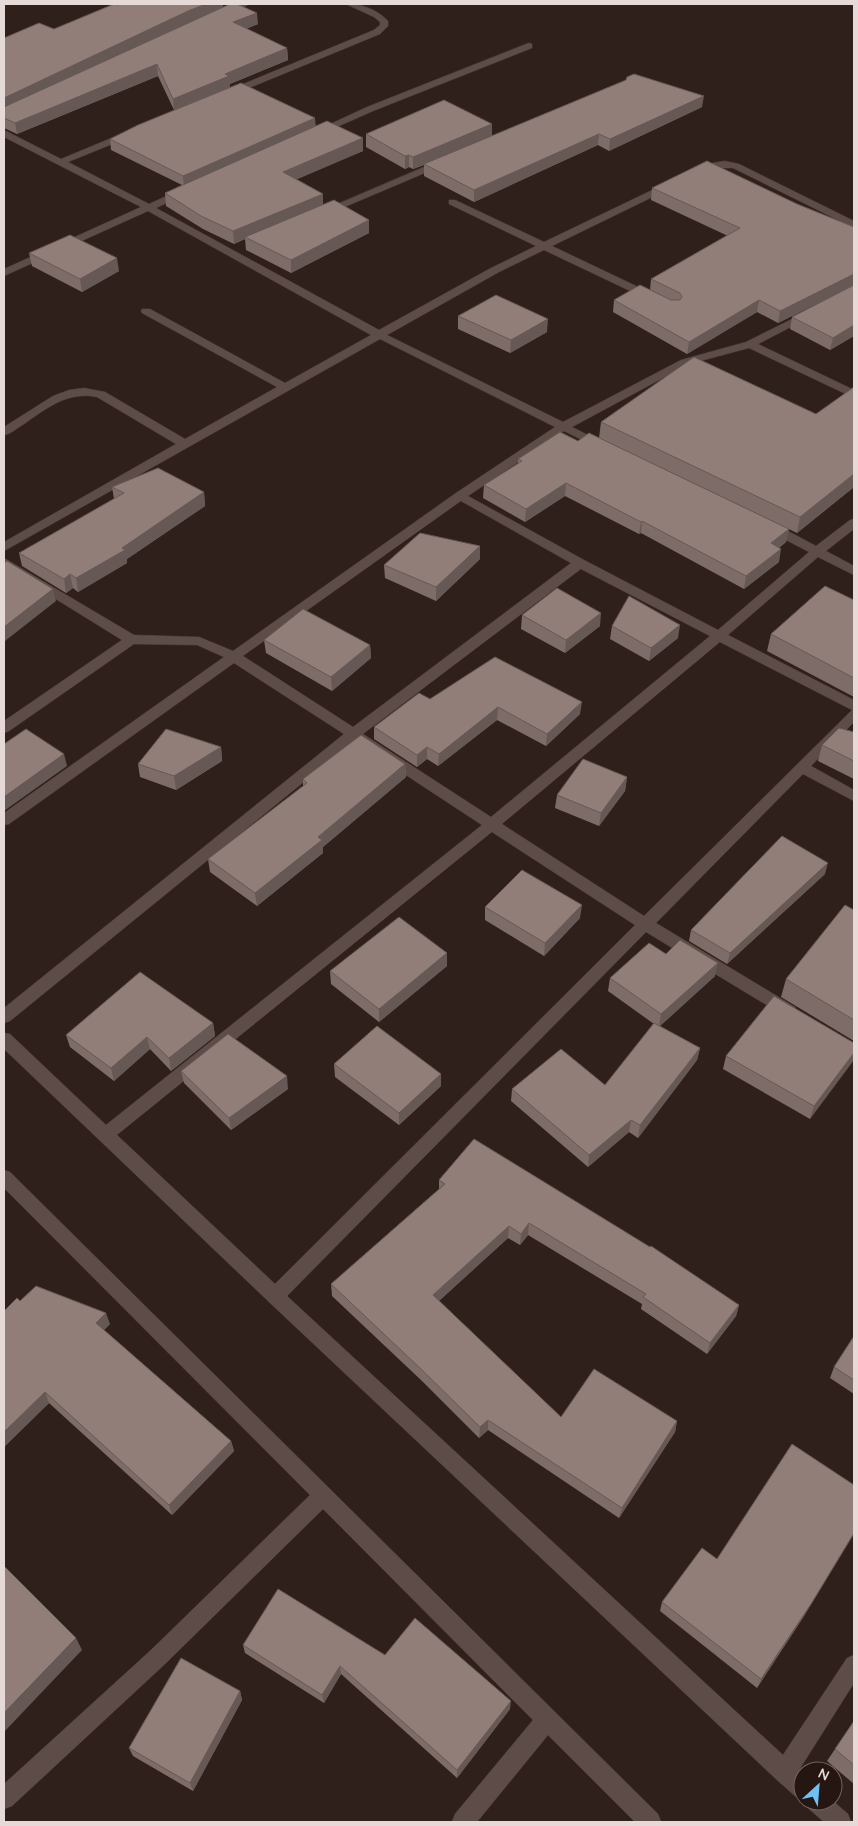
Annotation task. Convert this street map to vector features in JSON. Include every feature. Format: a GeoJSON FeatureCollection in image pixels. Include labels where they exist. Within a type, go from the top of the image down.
{"type":"FeatureCollection","features":[{"type":"Feature","properties":{"kind":"street"},"geometry":{"type":"LineString","coordinates":[[210,18],[246,4]]}},
{"type":"Feature","properties":{"kind":"street"},"geometry":{"type":"LineString","coordinates":[[224,95],[377,32],[384,26],[384,21],[377,15],[350,4]]}},
{"type":"Feature","properties":{"kind":"street"},"geometry":{"type":"LineString","coordinates":[[308,137],[370,109],[529,46]]}},
{"type":"Feature","properties":{"kind":"street"},"geometry":{"type":"LineString","coordinates":[[62,162],[143,128]]}},
{"type":"Feature","properties":{"kind":"street"},"geometry":{"type":"LineString","coordinates":[[4,133],[232,250],[379,335],[609,450]]}},
{"type":"Feature","properties":{"kind":"street"},"geometry":{"type":"LineString","coordinates":[[310,218],[456,157]]}},
{"type":"Feature","properties":{"kind":"street"},"geometry":{"type":"LineString","coordinates":[[4,547],[495,270],[711,165],[722,163],[736,166],[854,225]]}},
{"type":"Feature","properties":{"kind":"street"},"geometry":{"type":"LineString","coordinates":[[4,273],[192,188]]}},
{"type":"Feature","properties":{"kind":"street"},"geometry":{"type":"LineString","coordinates":[[452,202],[657,301]]}},
{"type":"Feature","properties":{"kind":"street"},"geometry":{"type":"LineString","coordinates":[[4,820],[460,496],[563,427],[679,365],[750,344],[819,308]]}},
{"type":"Feature","properties":{"kind":"street"},"geometry":{"type":"LineString","coordinates":[[146,311],[286,388]]}},
{"type":"Feature","properties":{"kind":"street"},"geometry":{"type":"LineString","coordinates":[[750,344],[854,394]]}},
{"type":"Feature","properties":{"kind":"street"},"geometry":{"type":"LineString","coordinates":[[4,432],[60,397],[72,392],[85,391],[101,394],[185,444]]}},
{"type":"Feature","properties":{"kind":"street"},"geometry":{"type":"LineString","coordinates":[[460,496],[580,563],[854,706]]}},
{"type":"Feature","properties":{"kind":"street"},"geometry":{"type":"LineString","coordinates":[[756,520],[854,571]]}},
{"type":"Feature","properties":{"kind":"street"},"geometry":{"type":"LineString","coordinates":[[105,1135],[492,824],[854,523]]}},
{"type":"Feature","properties":{"kind":"street"},"geometry":{"type":"LineString","coordinates":[[4,562],[120,634],[132,639],[148,641],[199,640],[235,657],[646,924],[804,1020]]}},
{"type":"Feature","properties":{"kind":"street"},"geometry":{"type":"LineString","coordinates":[[4,1017],[352,734],[580,563]]}},
{"type":"Feature","properties":{"kind":"street"},"geometry":{"type":"LineString","coordinates":[[4,728],[132,639]]}},
{"type":"Feature","properties":{"kind":"street"},"geometry":{"type":"LineString","coordinates":[[275,1296],[854,714]]}},
{"type":"Feature","properties":{"kind":"street"},"geometry":{"type":"LineString","coordinates":[[801,767],[854,796]]}},
{"type":"Feature","properties":{"kind":"street"},"geometry":{"type":"LineString","coordinates":[[4,1039],[275,1296],[793,1779]]}},
{"type":"Feature","properties":{"kind":"street"},"geometry":{"type":"LineString","coordinates":[[4,1177],[650,1822]]}},
{"type":"Feature","properties":{"kind":"street"},"geometry":{"type":"LineString","coordinates":[[4,1798],[158,1657],[323,1496]]}},
{"type":"Feature","properties":{"kind":"street"},"geometry":{"type":"LineString","coordinates":[[786,1772],[854,1665]]}},
{"type":"Feature","properties":{"kind":"street"},"geometry":{"type":"LineString","coordinates":[[463,1822],[547,1719]]}},
{"type":"Feature","properties":{"kind":"street"},"geometry":{"type":"LineString","coordinates":[[828,1811],[840,1822]]}},
{"type":"Feature","properties":{"kind":"building"},"geometry":{"type":"Polygon","coordinates":[[[114,4],[206,4],[4,98],[4,38],[39,23],[54,29],[114,4]]]}},
{"type":"Feature","properties":{"kind":"building"},"geometry":{"type":"Polygon","coordinates":[[[230,4],[237,4],[257,13],[233,22],[287,48],[225,74],[229,76],[173,99],[157,64],[15,123],[4,118],[4,107],[230,4]]]}},
{"type":"Feature","properties":{"kind":"building"},"geometry":{"type":"Polygon","coordinates":[[[634,74],[704,96],[610,139],[599,134],[474,190],[424,164],[626,80],[627,77],[634,74]]]}},
{"type":"Feature","properties":{"kind":"building"},"geometry":{"type":"Polygon","coordinates":[[[241,83],[315,118],[183,176],[110,139],[138,125],[241,83]]]}},
{"type":"Feature","properties":{"kind":"building"},"geometry":{"type":"Polygon","coordinates":[[[444,100],[492,124],[413,157],[405,156],[366,134],[444,100]]]}},
{"type":"Feature","properties":{"kind":"building"},"geometry":{"type":"Polygon","coordinates":[[[327,121],[363,138],[283,172],[323,194],[233,231],[201,216],[165,193],[327,121]]]}},
{"type":"Feature","properties":{"kind":"building"},"geometry":{"type":"Polygon","coordinates":[[[707,161],[797,204],[854,227],[854,274],[780,311],[759,300],[689,342],[614,300],[640,285],[671,300],[680,300],[682,297],[680,293],[651,279],[740,228],[652,188],[707,161]]]}},
{"type":"Feature","properties":{"kind":"building"},"geometry":{"type":"Polygon","coordinates":[[[334,200],[369,220],[291,260],[245,237],[334,200]]]}},
{"type":"Feature","properties":{"kind":"building"},"geometry":{"type":"Polygon","coordinates":[[[70,235],[117,258],[80,279],[29,253],[70,235]]]}},
{"type":"Feature","properties":{"kind":"building"},"geometry":{"type":"Polygon","coordinates":[[[854,285],[854,325],[833,338],[792,317],[854,285]]]}},
{"type":"Feature","properties":{"kind":"building"},"geometry":{"type":"Polygon","coordinates":[[[496,295],[548,319],[511,340],[458,316],[496,295]]]}},
{"type":"Feature","properties":{"kind":"building"},"geometry":{"type":"Polygon","coordinates":[[[694,357],[816,414],[854,387],[854,474],[800,517],[601,422],[694,357]]]}},
{"type":"Feature","properties":{"kind":"building"},"geometry":{"type":"Polygon","coordinates":[[[560,432],[578,441],[589,433],[789,529],[771,543],[781,549],[746,576],[566,483],[526,509],[484,485],[522,461],[518,459],[560,432]]]}},
{"type":"Feature","properties":{"kind":"building"},"geometry":{"type":"Polygon","coordinates":[[[158,468],[204,492],[122,548],[125,550],[76,578],[70,574],[64,579],[19,553],[124,493],[112,487],[158,468]]]}},
{"type":"Feature","properties":{"kind":"building"},"geometry":{"type":"Polygon","coordinates":[[[420,533],[480,546],[436,587],[384,565],[420,533]]]}},
{"type":"Feature","properties":{"kind":"building"},"geometry":{"type":"Polygon","coordinates":[[[7,561],[53,589],[4,627],[4,563],[7,561]]]}},
{"type":"Feature","properties":{"kind":"building"},"geometry":{"type":"Polygon","coordinates":[[[825,586],[854,600],[854,678],[771,634],[825,586]]]}},
{"type":"Feature","properties":{"kind":"building"},"geometry":{"type":"Polygon","coordinates":[[[557,588],[601,613],[566,640],[522,615],[557,588]]]}},
{"type":"Feature","properties":{"kind":"building"},"geometry":{"type":"Polygon","coordinates":[[[629,596],[680,625],[651,648],[612,626],[629,596]]]}},
{"type":"Feature","properties":{"kind":"building"},"geometry":{"type":"Polygon","coordinates":[[[303,609],[370,645],[331,677],[264,640],[303,609]]]}},
{"type":"Feature","properties":{"kind":"building"},"geometry":{"type":"Polygon","coordinates":[[[495,657],[582,702],[547,734],[498,707],[439,754],[427,747],[417,755],[374,727],[419,693],[430,699],[495,657]]]}},
{"type":"Feature","properties":{"kind":"building"},"geometry":{"type":"Polygon","coordinates":[[[839,728],[854,732],[854,761],[822,745],[839,728]]]}},
{"type":"Feature","properties":{"kind":"building"},"geometry":{"type":"Polygon","coordinates":[[[26,729],[64,754],[4,797],[4,744],[26,729]]]}},
{"type":"Feature","properties":{"kind":"building"},"geometry":{"type":"Polygon","coordinates":[[[166,729],[221,747],[174,776],[138,764],[166,729]]]}},
{"type":"Feature","properties":{"kind":"building"},"geometry":{"type":"Polygon","coordinates":[[[361,735],[405,764],[318,837],[322,840],[255,893],[208,859],[307,783],[303,779],[361,735]]]}},
{"type":"Feature","properties":{"kind":"building"},"geometry":{"type":"Polygon","coordinates":[[[583,759],[627,777],[601,813],[557,795],[583,759]]]}},
{"type":"Feature","properties":{"kind":"building"},"geometry":{"type":"Polygon","coordinates":[[[782,836],[828,863],[730,953],[691,930],[782,836]]]}},
{"type":"Feature","properties":{"kind":"building"},"geometry":{"type":"Polygon","coordinates":[[[522,870],[582,905],[545,943],[485,907],[522,870]]]}},
{"type":"Feature","properties":{"kind":"building"},"geometry":{"type":"Polygon","coordinates":[[[845,905],[854,910],[854,1020],[786,979],[845,905]]]}},
{"type":"Feature","properties":{"kind":"building"},"geometry":{"type":"Polygon","coordinates":[[[399,917],[447,953],[379,1009],[330,971],[399,917]]]}},
{"type":"Feature","properties":{"kind":"building"},"geometry":{"type":"Polygon","coordinates":[[[680,940],[718,963],[661,1014],[610,978],[649,943],[666,954],[680,940]]]}},
{"type":"Feature","properties":{"kind":"building"},"geometry":{"type":"Polygon","coordinates":[[[140,972],[213,1023],[169,1058],[147,1037],[111,1068],[66,1035],[140,972]]]}},
{"type":"Feature","properties":{"kind":"building"},"geometry":{"type":"Polygon","coordinates":[[[774,996],[854,1043],[854,1053],[814,1106],[726,1056],[774,996]]]}},
{"type":"Feature","properties":{"kind":"building"},"geometry":{"type":"Polygon","coordinates":[[[654,1023],[700,1048],[640,1125],[631,1120],[589,1155],[512,1089],[561,1049],[605,1085],[654,1023]]]}},
{"type":"Feature","properties":{"kind":"building"},"geometry":{"type":"Polygon","coordinates":[[[377,1026],[441,1074],[399,1113],[334,1064],[377,1026]]]}},
{"type":"Feature","properties":{"kind":"building"},"geometry":{"type":"Polygon","coordinates":[[[228,1034],[287,1076],[229,1118],[181,1071],[228,1034]]]}},
{"type":"Feature","properties":{"kind":"building"},"geometry":{"type":"Polygon","coordinates":[[[474,1139],[651,1246],[739,1305],[710,1343],[643,1297],[646,1294],[529,1223],[521,1234],[509,1226],[433,1295],[561,1417],[594,1369],[677,1421],[622,1508],[488,1420],[480,1427],[331,1284],[445,1184],[439,1180],[474,1139]]]}},
{"type":"Feature","properties":{"kind":"building"},"geometry":{"type":"Polygon","coordinates":[[[36,1286],[106,1313],[96,1323],[231,1441],[169,1505],[45,1392],[4,1432],[4,1311],[17,1298],[20,1301],[36,1286]]]}},
{"type":"Feature","properties":{"kind":"building"},"geometry":{"type":"Polygon","coordinates":[[[854,1336],[854,1380],[834,1367],[854,1336]]]}},
{"type":"Feature","properties":{"kind":"building"},"geometry":{"type":"Polygon","coordinates":[[[792,1444],[854,1485],[854,1533],[811,1604],[761,1679],[662,1602],[702,1548],[717,1559],[792,1444]]]}},
{"type":"Feature","properties":{"kind":"building"},"geometry":{"type":"Polygon","coordinates":[[[4,1566],[76,1638],[4,1713],[4,1566]]]}},
{"type":"Feature","properties":{"kind":"building"},"geometry":{"type":"Polygon","coordinates":[[[278,1589],[385,1655],[415,1618],[511,1701],[457,1770],[340,1666],[322,1695],[243,1645],[278,1589]]]}},
{"type":"Feature","properties":{"kind":"building"},"geometry":{"type":"Polygon","coordinates":[[[181,1658],[240,1691],[190,1783],[129,1748],[181,1658]]]}},
{"type":"Feature","properties":{"kind":"building"},"geometry":{"type":"Polygon","coordinates":[[[854,1721],[854,1765],[835,1749],[854,1721]]]}}]}
